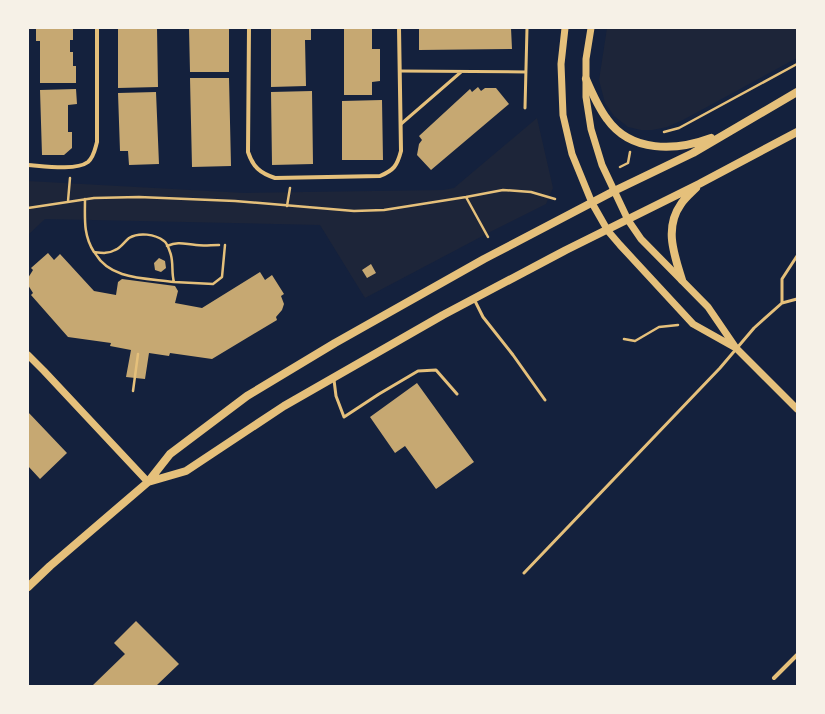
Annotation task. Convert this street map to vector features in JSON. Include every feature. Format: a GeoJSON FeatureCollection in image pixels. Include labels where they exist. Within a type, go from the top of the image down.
{"type":"FeatureCollection","features":[{"type":"Feature","properties":{"kind":"main road"},"geometry":{"type":"LineString","coordinates":[[586,79],[608,121],[626,136],[649,145],[677,147],[695,144],[743,124]]}},
{"type":"Feature","properties":{"kind":"main road"},"geometry":{"type":"LineString","coordinates":[[28,587],[50,566],[148,482],[170,454],[247,396],[335,343],[477,263],[614,191],[693,153],[797,92]]}},
{"type":"Feature","properties":{"kind":"main road"},"geometry":{"type":"LineString","coordinates":[[148,482],[186,471],[284,406],[474,299],[566,250],[608,231],[797,132]]}},
{"type":"Feature","properties":{"kind":"main road"},"geometry":{"type":"LineString","coordinates":[[682,280],[672,248],[670,233],[675,214],[681,204],[699,184]]}},
{"type":"Feature","properties":{"kind":"street"},"geometry":{"type":"LineString","coordinates":[[28,166],[76,167],[88,162],[94,153],[97,142],[97,28]]}},
{"type":"Feature","properties":{"kind":"street"},"geometry":{"type":"LineString","coordinates":[[249,28],[248,152],[251,162],[263,174],[275,178],[380,176],[392,171],[398,162],[401,151],[399,28]]}},
{"type":"Feature","properties":{"kind":"street"},"geometry":{"type":"LineString","coordinates":[[565,28],[561,64],[562,115],[572,154],[592,203],[608,231],[693,324],[736,348]]}},
{"type":"Feature","properties":{"kind":"street"},"geometry":{"type":"LineString","coordinates":[[591,28],[586,59],[586,97],[591,129],[602,165],[628,220],[641,239],[708,307],[736,348],[797,408]]}},
{"type":"Feature","properties":{"kind":"street"},"geometry":{"type":"LineString","coordinates":[[28,355],[148,482]]}},
{"type":"Feature","properties":{"kind":"street"},"geometry":{"type":"LineString","coordinates":[[774,678],[797,655]]}},
{"type":"Feature","properties":{"kind":"lane"},"geometry":{"type":"LineString","coordinates":[[525,108],[527,28]]}},
{"type":"Feature","properties":{"kind":"lane"},"geometry":{"type":"LineString","coordinates":[[400,71],[526,72]]}},
{"type":"Feature","properties":{"kind":"lane"},"geometry":{"type":"LineString","coordinates":[[401,124],[461,72]]}},
{"type":"Feature","properties":{"kind":"lane"},"geometry":{"type":"LineString","coordinates":[[782,303],[782,280],[797,256]]}},
{"type":"Feature","properties":{"kind":"lane"},"geometry":{"type":"LineString","coordinates":[[474,299],[483,317],[513,354],[545,400]]}},
{"type":"Feature","properties":{"kind":"lane"},"geometry":{"type":"LineString","coordinates":[[524,573],[720,368],[754,328],[782,303],[797,300]]}},
{"type":"Feature","properties":{"kind":"lane"},"geometry":{"type":"LineString","coordinates":[[334,378],[336,396],[344,417],[418,371],[436,370],[457,394]]}},
{"type":"Feature","properties":{"kind":"path"},"geometry":{"type":"LineString","coordinates":[[658,133],[679,128],[797,64]]}},
{"type":"Feature","properties":{"kind":"path"},"geometry":{"type":"LineString","coordinates":[[620,167],[628,163],[630,150]]}},
{"type":"Feature","properties":{"kind":"path"},"geometry":{"type":"LineString","coordinates":[[68,201],[70,167]]}},
{"type":"Feature","properties":{"kind":"path"},"geometry":{"type":"LineString","coordinates":[[287,206],[292,178]]}},
{"type":"Feature","properties":{"kind":"path"},"geometry":{"type":"LineString","coordinates":[[28,208],[85,199],[139,197],[235,201],[354,211],[371,211],[504,190],[531,192],[556,199]]}},
{"type":"Feature","properties":{"kind":"path"},"geometry":{"type":"LineString","coordinates":[[466,197],[488,237]]}},
{"type":"Feature","properties":{"kind":"path"},"geometry":{"type":"LineString","coordinates":[[85,199],[85,229],[88,243],[98,259],[104,265],[116,272],[128,276],[174,282],[213,284],[222,277],[225,245]]}},
{"type":"Feature","properties":{"kind":"path"},"geometry":{"type":"LineString","coordinates":[[94,252],[104,254],[115,250],[130,238],[151,234],[165,242],[171,252],[174,282]]}},
{"type":"Feature","properties":{"kind":"path"},"geometry":{"type":"LineString","coordinates":[[167,246],[174,243],[184,242],[195,245],[219,245]]}},
{"type":"Feature","properties":{"kind":"path"},"geometry":{"type":"LineString","coordinates":[[624,339],[635,341],[659,327],[693,324]]}},
{"type":"Feature","properties":{"kind":"path"},"geometry":{"type":"LineString","coordinates":[[133,391],[138,354]]}},
{"type":"Feature","properties":{"kind":"shaded area"},"geometry":{"type":"Polygon","coordinates":[[[607,28],[797,28],[797,58],[683,120],[667,127],[652,130],[641,130],[628,127],[614,116],[605,103],[599,80],[607,28]]]}},
{"type":"Feature","properties":{"kind":"shaded area"},"geometry":{"type":"Polygon","coordinates":[[[537,118],[553,188],[546,204],[365,298],[320,225],[45,219],[28,235],[28,181],[245,193],[443,190],[454,188],[537,118]]]}},
{"type":"Feature","properties":{"kind":"building"},"geometry":{"type":"Polygon","coordinates":[[[36,28],[73,28],[73,40],[70,40],[70,52],[73,52],[73,66],[76,66],[76,83],[40,83],[40,41],[36,41],[36,28]]]}},
{"type":"Feature","properties":{"kind":"building"},"geometry":{"type":"Polygon","coordinates":[[[118,28],[157,28],[158,87],[118,88],[118,28]]]}},
{"type":"Feature","properties":{"kind":"building"},"geometry":{"type":"Polygon","coordinates":[[[189,28],[229,28],[229,72],[190,72],[189,28]]]}},
{"type":"Feature","properties":{"kind":"building"},"geometry":{"type":"Polygon","coordinates":[[[271,28],[311,28],[311,40],[305,40],[306,86],[271,87],[271,28]]]}},
{"type":"Feature","properties":{"kind":"building"},"geometry":{"type":"Polygon","coordinates":[[[344,28],[372,28],[372,49],[380,49],[380,81],[372,82],[372,95],[344,95],[344,28]]]}},
{"type":"Feature","properties":{"kind":"building"},"geometry":{"type":"Polygon","coordinates":[[[419,28],[511,28],[512,49],[419,50],[419,28]]]}},
{"type":"Feature","properties":{"kind":"building"},"geometry":{"type":"Polygon","coordinates":[[[190,78],[229,78],[231,166],[192,167],[190,78]]]}},
{"type":"Feature","properties":{"kind":"building"},"geometry":{"type":"Polygon","coordinates":[[[478,87],[481,91],[485,88],[496,88],[509,104],[431,170],[417,155],[419,144],[422,140],[419,136],[470,89],[472,92],[478,87]]]}},
{"type":"Feature","properties":{"kind":"building"},"geometry":{"type":"Polygon","coordinates":[[[76,89],[77,104],[68,105],[68,132],[72,132],[72,148],[64,155],[42,155],[40,90],[76,89]]]}},
{"type":"Feature","properties":{"kind":"building"},"geometry":{"type":"Polygon","coordinates":[[[312,91],[313,164],[272,165],[271,92],[312,91]]]}},
{"type":"Feature","properties":{"kind":"building"},"geometry":{"type":"Polygon","coordinates":[[[156,92],[159,164],[129,165],[128,151],[120,151],[118,93],[156,92]]]}},
{"type":"Feature","properties":{"kind":"building"},"geometry":{"type":"Polygon","coordinates":[[[382,100],[383,160],[342,160],[342,101],[382,100]]]}},
{"type":"Feature","properties":{"kind":"building"},"geometry":{"type":"Polygon","coordinates":[[[48,253],[54,260],[60,254],[94,291],[116,295],[118,282],[122,279],[175,286],[178,291],[175,303],[202,308],[260,272],[265,280],[272,275],[284,294],[281,296],[284,304],[282,310],[276,317],[277,320],[212,359],[170,353],[169,356],[149,353],[145,379],[126,377],[131,350],[110,346],[111,343],[68,337],[31,295],[33,293],[28,285],[28,278],[33,270],[31,268],[48,253]]]}},
{"type":"Feature","properties":{"kind":"building"},"geometry":{"type":"Polygon","coordinates":[[[159,258],[165,261],[166,268],[161,272],[155,270],[154,263],[159,258]]]}},
{"type":"Feature","properties":{"kind":"building"},"geometry":{"type":"Polygon","coordinates":[[[371,264],[376,273],[367,278],[362,270],[371,264]]]}},
{"type":"Feature","properties":{"kind":"building"},"geometry":{"type":"Polygon","coordinates":[[[417,383],[474,462],[436,489],[405,446],[395,453],[370,417],[417,383]]]}},
{"type":"Feature","properties":{"kind":"building"},"geometry":{"type":"Polygon","coordinates":[[[28,412],[67,453],[40,479],[28,466],[28,412]]]}},
{"type":"Feature","properties":{"kind":"building"},"geometry":{"type":"Polygon","coordinates":[[[136,621],[179,664],[157,685],[158,686],[92,686],[125,654],[114,643],[136,621]]]}}]}
